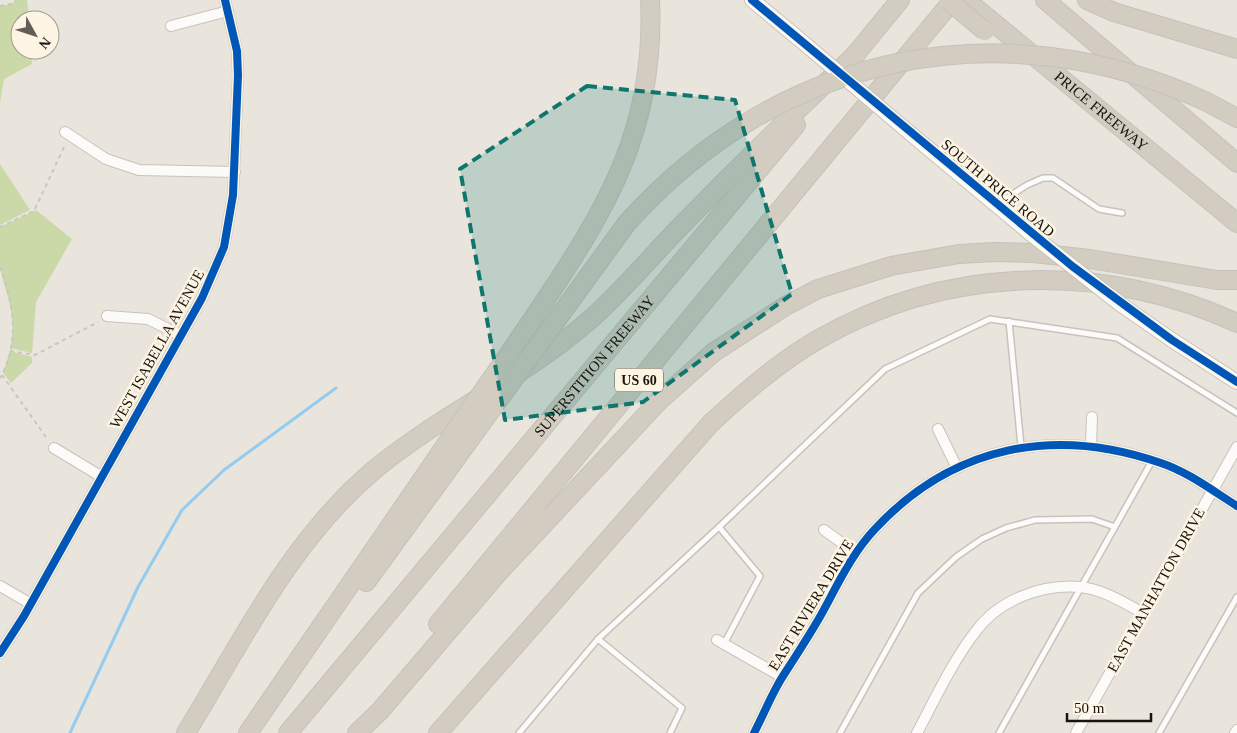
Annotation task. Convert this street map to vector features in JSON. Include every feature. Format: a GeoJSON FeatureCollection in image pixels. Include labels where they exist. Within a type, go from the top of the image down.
{"type":"FeatureCollection","features":[{"type":"Feature","properties":{"kind":"highway"},"geometry":{"type":"LineString","coordinates":[[430,481],[603,210],[626,157],[646,90],[650,47],[650,0]]}},
{"type":"Feature","properties":{"kind":"highway","name":"SUPERSTITION FREEWAY"},"geometry":{"type":"LineString","coordinates":[[288,733],[900,0]]}},
{"type":"Feature","properties":{"kind":"highway"},"geometry":{"type":"LineString","coordinates":[[948,0],[990,27]]}},
{"type":"Feature","properties":{"kind":"highway","name":"US 60"},"geometry":{"type":"LineString","coordinates":[[348,733],[930,26],[955,0]]}},
{"type":"Feature","properties":{"kind":"highway"},"geometry":{"type":"LineString","coordinates":[[966,0],[990,27]]}},
{"type":"Feature","properties":{"kind":"highway"},"geometry":{"type":"LineString","coordinates":[[1045,0],[1237,163]]}},
{"type":"Feature","properties":{"kind":"highway"},"geometry":{"type":"LineString","coordinates":[[1087,0],[1114,12],[1237,49]]}},
{"type":"Feature","properties":{"kind":"highway","name":"PRICE FREEWAY"},"geometry":{"type":"LineString","coordinates":[[990,27],[1237,223]]}},
{"type":"Feature","properties":{"kind":"highway"},"geometry":{"type":"LineString","coordinates":[[249,733],[430,481],[627,223],[645,202],[689,163],[737,128],[797,96],[856,74],[907,61],[981,52],[1039,55],[1091,62],[1138,73],[1207,102],[1237,118]]}},
{"type":"Feature","properties":{"kind":"highway"},"geometry":{"type":"LineString","coordinates":[[186,733],[271,592],[309,537],[334,508],[371,473],[408,444],[526,370],[591,318],[794,112],[857,53]]}},
{"type":"Feature","properties":{"kind":"highway"},"geometry":{"type":"LineString","coordinates":[[357,733],[380,710],[499,572],[660,400],[714,352],[787,305],[818,289],[891,266],[959,254],[994,252],[1064,256],[1217,280],[1237,280]]}},
{"type":"Feature","properties":{"kind":"highway"},"geometry":{"type":"LineString","coordinates":[[438,733],[711,423],[744,392],[783,362],[818,339],[895,304],[961,286],[1010,280],[1079,280],[1139,290],[1180,301],[1237,323]]}},
{"type":"Feature","properties":{"kind":"main road","name":"SOUTH PRICE ROAD"},"geometry":{"type":"LineString","coordinates":[[752,0],[1031,234],[1120,304],[1237,382]]}},
{"type":"Feature","properties":{"kind":"street","name":"WEST ISABELLA AVENUE"},"geometry":{"type":"LineString","coordinates":[[0,653],[31,604],[202,298],[224,247],[230,220],[235,172],[238,74],[237,51],[225,0]]}},
{"type":"Feature","properties":{"kind":"street"},"geometry":{"type":"LineString","coordinates":[[171,26],[228,11]]}},
{"type":"Feature","properties":{"kind":"street"},"geometry":{"type":"LineString","coordinates":[[68,133],[106,159],[139,170],[235,172]]}},
{"type":"Feature","properties":{"kind":"street"},"geometry":{"type":"LineString","coordinates":[[107,316],[148,319],[180,335]]}},
{"type":"Feature","properties":{"kind":"street"},"geometry":{"type":"LineString","coordinates":[[1091,445],[1092,417]]}},
{"type":"Feature","properties":{"kind":"street"},"geometry":{"type":"LineString","coordinates":[[938,429],[957,468]]}},
{"type":"Feature","properties":{"kind":"street","name":"EAST RIVIERA DRIVE"},"geometry":{"type":"LineString","coordinates":[[754,733],[782,677],[798,655],[856,553],[874,530],[901,503],[957,468],[997,452],[1021,446],[1091,445],[1163,464],[1237,506]]}},
{"type":"Feature","properties":{"kind":"street","name":"EAST MANHATTON DRIVE"},"geometry":{"type":"LineString","coordinates":[[1076,733],[1237,447]]}},
{"type":"Feature","properties":{"kind":"street"},"geometry":{"type":"LineString","coordinates":[[54,448],[102,477]]}},
{"type":"Feature","properties":{"kind":"street"},"geometry":{"type":"LineString","coordinates":[[824,530],[856,553]]}},
{"type":"Feature","properties":{"kind":"street"},"geometry":{"type":"LineString","coordinates":[[0,586],[31,604]]}},
{"type":"Feature","properties":{"kind":"street"},"geometry":{"type":"LineString","coordinates":[[916,733],[976,631],[998,609],[1022,596],[1048,588],[1081,587],[1113,597],[1142,613]]}},
{"type":"Feature","properties":{"kind":"street"},"geometry":{"type":"LineString","coordinates":[[721,642],[782,677]]}},
{"type":"Feature","properties":{"kind":"lane"},"geometry":{"type":"LineString","coordinates":[[996,205],[1027,185],[1043,178],[1053,178],[1099,209],[1122,213]]}},
{"type":"Feature","properties":{"kind":"lane"},"geometry":{"type":"LineString","coordinates":[[519,733],[598,639],[719,528],[885,369],[990,319],[1117,338],[1237,413]]}},
{"type":"Feature","properties":{"kind":"lane"},"geometry":{"type":"LineString","coordinates":[[1009,321],[1021,446]]}},
{"type":"Feature","properties":{"kind":"lane"},"geometry":{"type":"LineString","coordinates":[[999,733],[1152,460]]}},
{"type":"Feature","properties":{"kind":"lane"},"geometry":{"type":"LineString","coordinates":[[840,733],[918,593],[956,557],[982,539],[1006,528],[1035,520],[1092,519],[1115,527]]}},
{"type":"Feature","properties":{"kind":"lane"},"geometry":{"type":"LineString","coordinates":[[719,528],[760,576],[721,642]]}},
{"type":"Feature","properties":{"kind":"lane"},"geometry":{"type":"LineString","coordinates":[[1159,733],[1237,597]]}},
{"type":"Feature","properties":{"kind":"lane"},"geometry":{"type":"LineString","coordinates":[[598,639],[682,708],[670,733]]}},
{"type":"Feature","properties":{"kind":"path"},"geometry":{"type":"LineString","coordinates":[[0,6],[11,4],[16,0]]}},
{"type":"Feature","properties":{"kind":"path"},"geometry":{"type":"LineString","coordinates":[[0,227],[34,211],[68,133]]}},
{"type":"Feature","properties":{"kind":"path"},"geometry":{"type":"LineString","coordinates":[[0,267],[11,304],[14,334],[1,377],[54,448]]}},
{"type":"Feature","properties":{"kind":"path"},"geometry":{"type":"LineString","coordinates":[[10,351],[28,356],[42,353],[107,316]]}},
{"type":"Feature","properties":{"kind":"highlighted area"},"geometry":{"type":"Polygon","coordinates":[[[587,86],[735,100],[792,294],[643,402],[505,420],[460,169],[587,86]]]}},
{"type":"Feature","properties":{"kind":"green space"},"geometry":{"type":"Polygon","coordinates":[[[16,0],[27,0],[28,10],[10,10],[10,60],[32,60],[32,64],[4,79],[0,103],[0,6],[11,4],[16,0]]]}},
{"type":"Feature","properties":{"kind":"green space"},"geometry":{"type":"Polygon","coordinates":[[[0,164],[30,210],[0,225],[0,164]]]}},
{"type":"Feature","properties":{"kind":"green space"},"geometry":{"type":"Polygon","coordinates":[[[36,210],[72,239],[36,302],[32,353],[10,348],[13,326],[0,267],[0,227],[36,210]]]}},
{"type":"Feature","properties":{"kind":"green space"},"geometry":{"type":"Polygon","coordinates":[[[10,351],[32,357],[32,363],[11,383],[3,373],[10,351]]]}},
{"type":"Feature","properties":{"kind":"waterway"},"geometry":{"type":"LineString","coordinates":[[70,733],[138,587],[182,510],[224,470],[336,388]]}},
{"type":"Feature","properties":{"kind":"cycle path"},"geometry":{"type":"LineString","coordinates":[[0,653],[24,616],[202,298],[224,247],[233,195],[238,75],[237,51],[225,0]]}},
{"type":"Feature","properties":{"kind":"cycle path"},"geometry":{"type":"LineString","coordinates":[[752,0],[1072,266],[1172,340],[1237,382]]}},
{"type":"Feature","properties":{"kind":"cycle path"},"geometry":{"type":"LineString","coordinates":[[754,733],[779,683],[852,559],[867,538],[905,501],[938,478],[972,461],[1008,451],[1044,445],[1083,446],[1121,452],[1161,463],[1181,471],[1237,506]]}}]}
